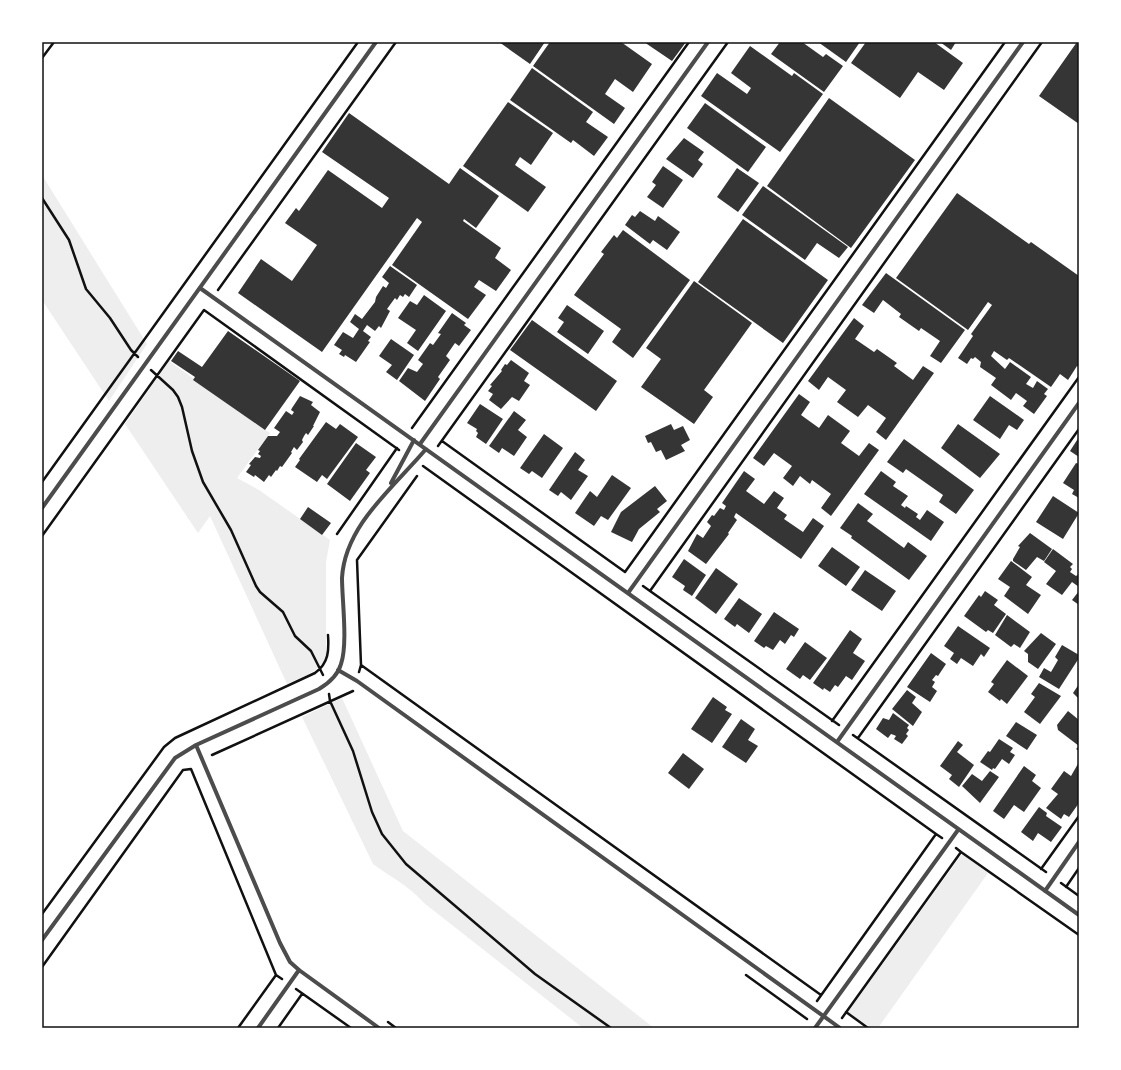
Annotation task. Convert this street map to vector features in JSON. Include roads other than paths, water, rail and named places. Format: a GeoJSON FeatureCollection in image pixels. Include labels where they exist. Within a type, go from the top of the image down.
{"type":"FeatureCollection","features":[{"type":"Feature","properties":{"kind":"street"},"geometry":{"type":"LineString","coordinates":[[42,508],[376,42]]}},
{"type":"Feature","properties":{"kind":"street"},"geometry":{"type":"LineString","coordinates":[[420,444],[708,42]]}},
{"type":"Feature","properties":{"kind":"street"},"geometry":{"type":"LineString","coordinates":[[628,593],[1023,42]]}},
{"type":"Feature","properties":{"kind":"street"},"geometry":{"type":"LineString","coordinates":[[200,288],[1079,916]]}},
{"type":"Feature","properties":{"kind":"street"},"geometry":{"type":"LineString","coordinates":[[837,742],[1079,403]]}},
{"type":"Feature","properties":{"kind":"street"},"geometry":{"type":"LineString","coordinates":[[42,940],[175,758],[196,745],[327,684],[338,670],[344,655],[342,578],[345,555],[353,538],[390,485],[405,454],[414,440]]}},
{"type":"Feature","properties":{"kind":"street"},"geometry":{"type":"LineString","coordinates":[[390,485],[416,461],[426,449]]}},
{"type":"Feature","properties":{"kind":"street"},"geometry":{"type":"LineString","coordinates":[[338,670],[357,681],[839,1027]]}},
{"type":"Feature","properties":{"kind":"street"},"geometry":{"type":"LineString","coordinates":[[196,745],[280,943],[290,962],[379,1028]]}},
{"type":"Feature","properties":{"kind":"street"},"geometry":{"type":"LineString","coordinates":[[815,1028],[958,830]]}},
{"type":"Feature","properties":{"kind":"street"},"geometry":{"type":"LineString","coordinates":[[1045,891],[1079,842]]}},
{"type":"Feature","properties":{"kind":"street"},"geometry":{"type":"LineString","coordinates":[[258,1028],[299,970]]}}]}
